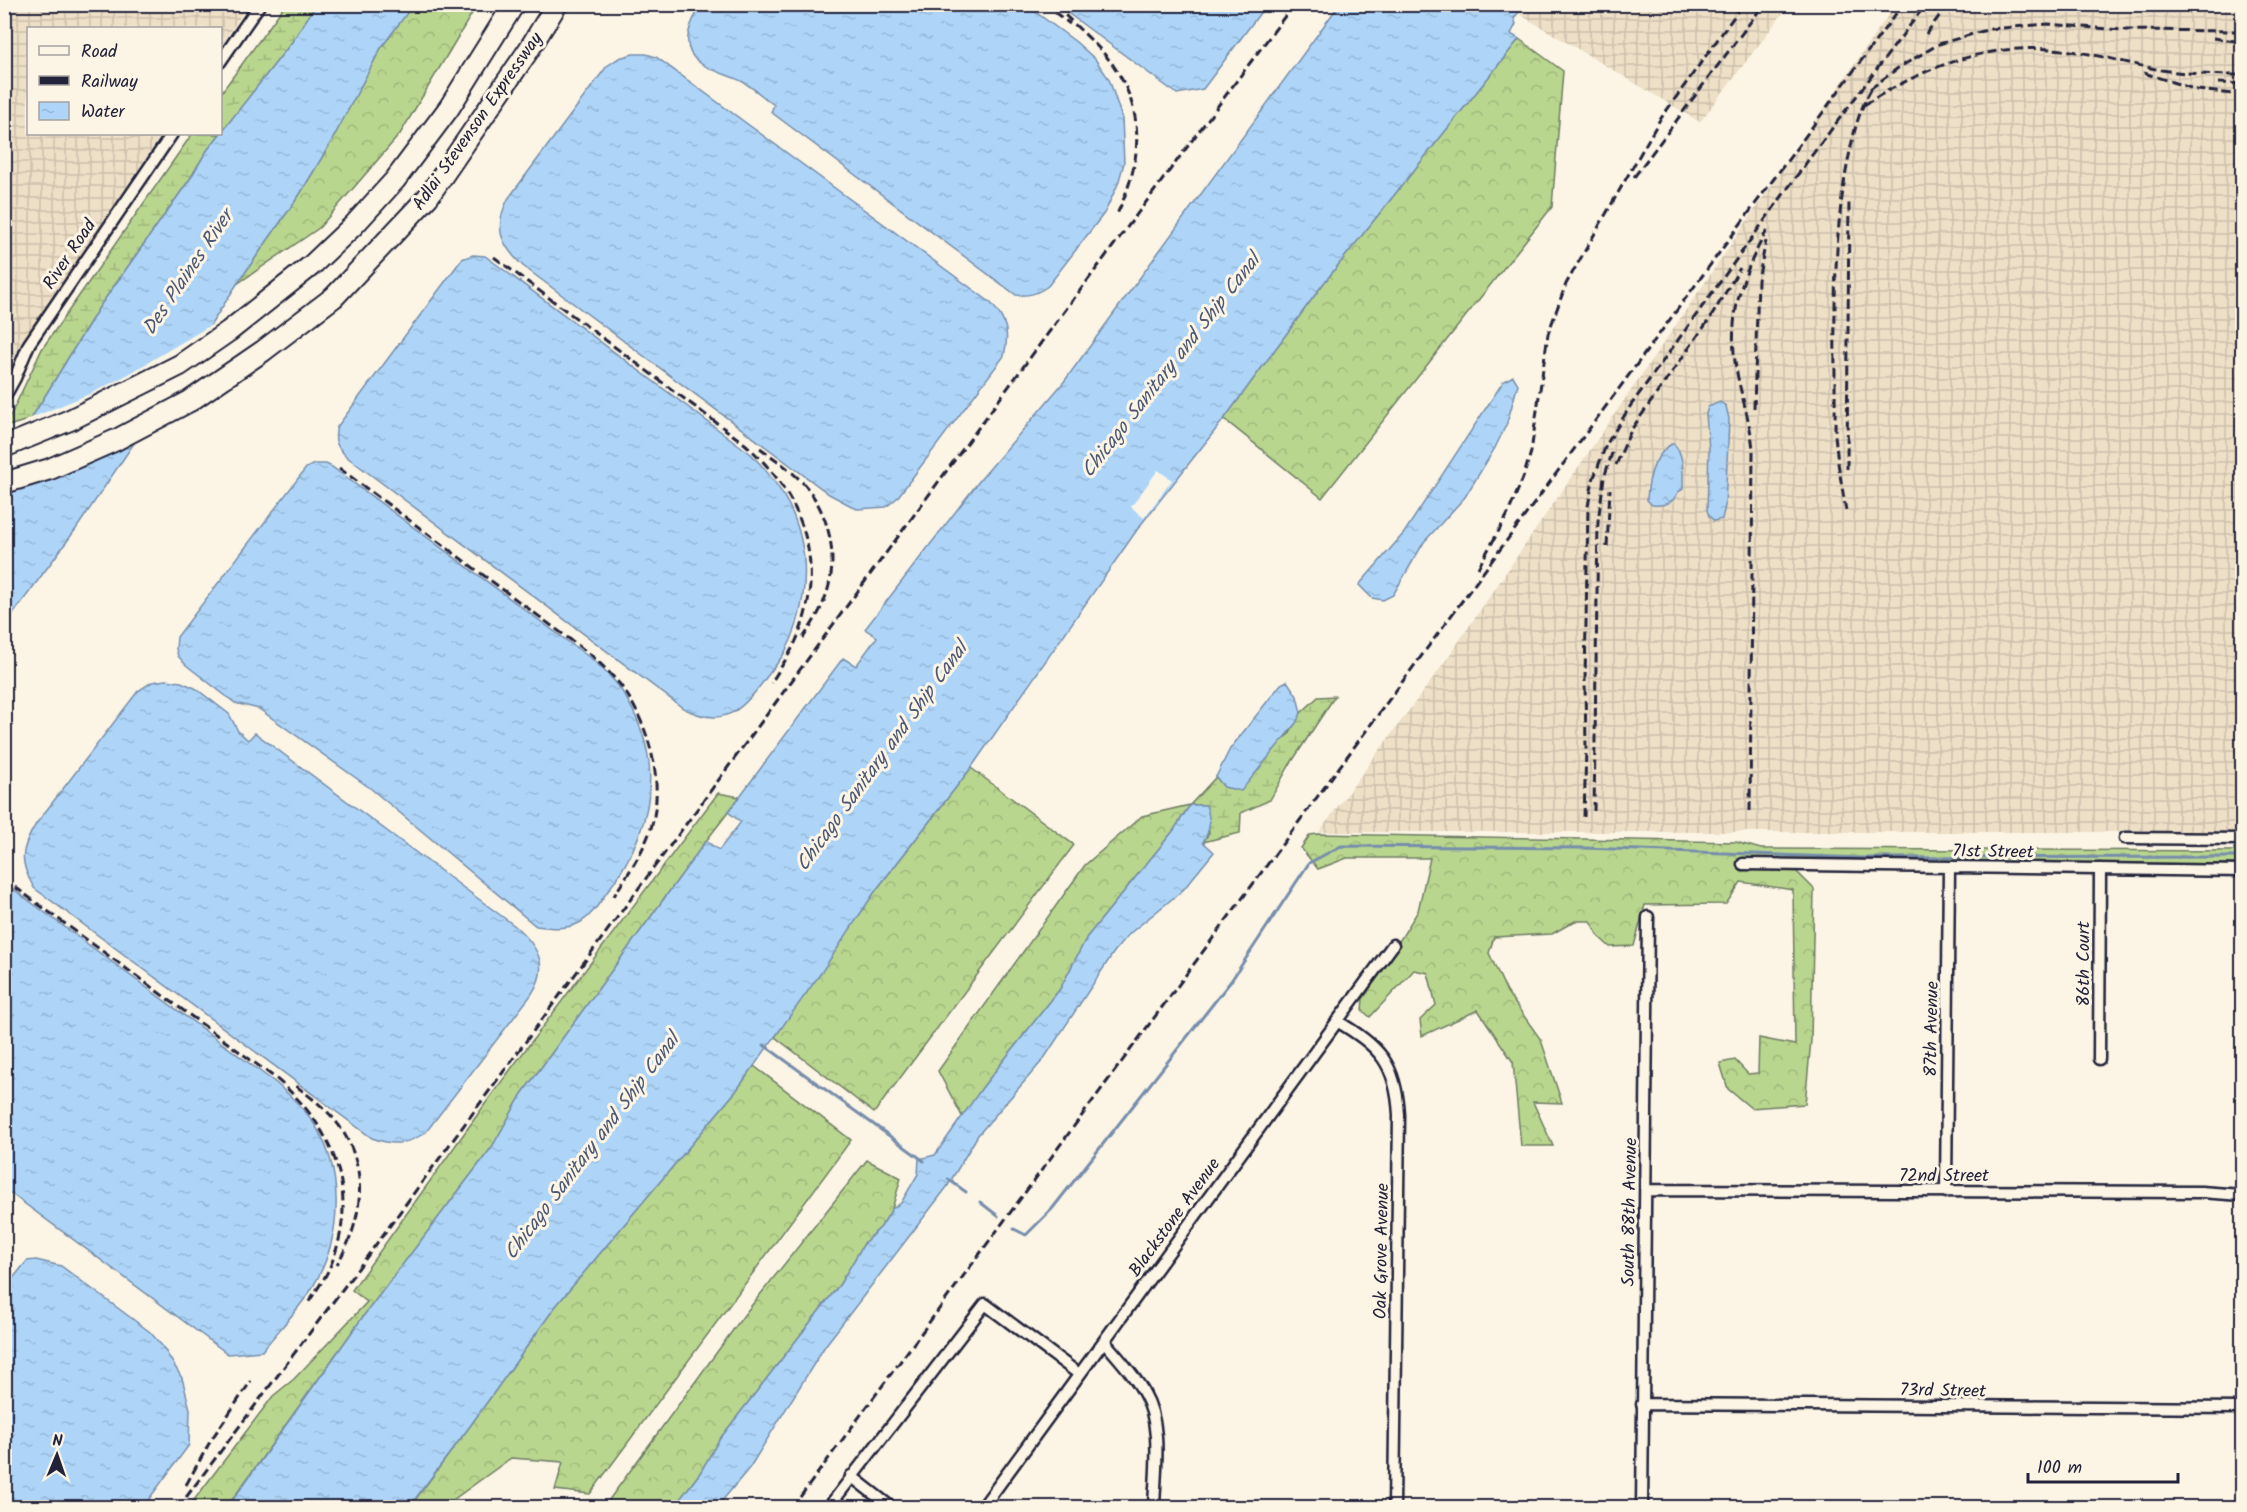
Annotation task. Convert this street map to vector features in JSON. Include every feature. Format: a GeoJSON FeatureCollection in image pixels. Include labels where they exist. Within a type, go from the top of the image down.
{"type":"FeatureCollection","features":[{"type":"Feature","properties":{"kind":"highway","name":"Adlai Stevenson Expressway"},"geometry":{"type":"LineString","coordinates":[[4,447],[70,420],[180,365],[229,332],[312,265],[354,225],[395,180],[449,108],[514,4]]}},
{"type":"Feature","properties":{"kind":"highway","name":"Adlai Stevenson Expressway"},"geometry":{"type":"LineString","coordinates":[[4,483],[61,464],[116,440],[190,401],[263,351],[334,297],[428,197],[528,51],[557,4]]}},
{"type":"Feature","properties":{"kind":"street"},"geometry":{"type":"LineString","coordinates":[[222,59],[260,4]]}},
{"type":"Feature","properties":{"kind":"street","name":"River Road"},"geometry":{"type":"LineString","coordinates":[[4,398],[29,344],[171,135]]}},
{"type":"Feature","properties":{"kind":"street"},"geometry":{"type":"LineString","coordinates":[[2125,838],[2242,839]]}},
{"type":"Feature","properties":{"kind":"street","name":"71st Street"},"geometry":{"type":"LineString","coordinates":[[1743,864],[2242,871]]}},
{"type":"Feature","properties":{"kind":"street","name":"87th Avenue"},"geometry":{"type":"LineString","coordinates":[[1946,1192],[1949,867]]}},
{"type":"Feature","properties":{"kind":"street","name":"86th Court"},"geometry":{"type":"LineString","coordinates":[[2099,1059],[2100,869]]}},
{"type":"Feature","properties":{"kind":"street","name":"South 88th Avenue"},"geometry":{"type":"LineString","coordinates":[[1642,1508],[1648,917]]}},
{"type":"Feature","properties":{"kind":"street","name":"Blackstone Avenue"},"geometry":{"type":"LineString","coordinates":[[982,1508],[1393,945]]}},
{"type":"Feature","properties":{"kind":"street","name":"Oak Grove Avenue"},"geometry":{"type":"LineString","coordinates":[[1337,1021],[1370,1042],[1378,1050],[1391,1073],[1397,1094],[1399,1114],[1394,1508]]}},
{"type":"Feature","properties":{"kind":"street","name":"72nd Street"},"geometry":{"type":"LineString","coordinates":[[1646,1190],[2190,1192],[2242,1195]]}},
{"type":"Feature","properties":{"kind":"street"},"geometry":{"type":"LineString","coordinates":[[828,1508],[986,1304],[1079,1374]]}},
{"type":"Feature","properties":{"kind":"street"},"geometry":{"type":"LineString","coordinates":[[1104,1341],[1143,1391],[1152,1412],[1155,1447],[1154,1508]]}},
{"type":"Feature","properties":{"kind":"street","name":"73rd Street"},"geometry":{"type":"LineString","coordinates":[[1642,1404],[2242,1408]]}},
{"type":"Feature","properties":{"kind":"street"},"geometry":{"type":"LineString","coordinates":[[851,1476],[892,1508]]}},
{"type":"Feature","properties":{"kind":"shaded area"},"geometry":{"type":"Polygon","coordinates":[[[5,4],[248,5],[222,44],[222,27],[27,27],[27,135],[161,135],[22,344],[5,375],[5,4]]]}},
{"type":"Feature","properties":{"kind":"shaded area"},"geometry":{"type":"Polygon","coordinates":[[[1526,5],[1789,5],[1700,122],[1519,14],[1526,5]]]}},
{"type":"Feature","properties":{"kind":"shaded area"},"geometry":{"type":"Polygon","coordinates":[[[1895,5],[2242,5],[2242,832],[1319,832],[1444,663],[1895,5]]]}},
{"type":"Feature","properties":{"kind":"green space"},"geometry":{"type":"Polygon","coordinates":[[[413,4],[477,5],[400,134],[319,228],[237,284],[300,194],[330,144],[381,48],[413,4]]]}},
{"type":"Feature","properties":{"kind":"green space"},"geometry":{"type":"Polygon","coordinates":[[[285,5],[316,5],[292,42],[222,132],[222,92],[285,5]]]}},
{"type":"Feature","properties":{"kind":"green space"},"geometry":{"type":"Polygon","coordinates":[[[1519,39],[1563,71],[1552,207],[1322,498],[1224,419],[1323,284],[1519,39]]]}},
{"type":"Feature","properties":{"kind":"green space"},"geometry":{"type":"Polygon","coordinates":[[[191,135],[219,135],[100,306],[31,419],[5,427],[42,349],[191,135]]]}},
{"type":"Feature","properties":{"kind":"green space"},"geometry":{"type":"Polygon","coordinates":[[[1335,696],[1289,766],[1270,800],[1241,813],[1240,833],[1203,842],[1209,833],[1205,805],[1190,805],[1216,777],[1224,787],[1241,790],[1276,745],[1289,734],[1301,713],[1318,697],[1335,696]]]}},
{"type":"Feature","properties":{"kind":"green space"},"geometry":{"type":"Polygon","coordinates":[[[971,768],[1074,845],[874,1113],[775,1037],[876,890],[971,768]]]}},
{"type":"Feature","properties":{"kind":"green space"},"geometry":{"type":"Polygon","coordinates":[[[718,793],[740,797],[522,1094],[492,1147],[362,1318],[227,1507],[188,1508],[273,1396],[294,1379],[367,1302],[352,1290],[493,1093],[718,793]]]}},
{"type":"Feature","properties":{"kind":"green space"},"geometry":{"type":"Polygon","coordinates":[[[1190,805],[1174,830],[1087,937],[1060,989],[982,1088],[963,1118],[938,1071],[1085,865],[1142,816],[1190,805]]]}},
{"type":"Feature","properties":{"kind":"green space"},"geometry":{"type":"Polygon","coordinates":[[[1310,835],[1736,842],[1761,849],[2242,851],[2242,864],[1803,861],[1794,869],[1814,889],[1811,1040],[1805,1104],[1751,1108],[1728,1089],[1720,1063],[1735,1060],[1748,1074],[1758,1073],[1759,1038],[1795,1045],[1793,890],[1741,882],[1726,904],[1645,905],[1634,946],[1610,947],[1599,937],[1590,921],[1575,921],[1552,934],[1494,937],[1489,953],[1507,992],[1541,1040],[1562,1103],[1533,1102],[1553,1146],[1521,1146],[1513,1062],[1478,1010],[1422,1036],[1420,1020],[1436,1005],[1428,973],[1414,970],[1370,1017],[1362,1010],[1363,999],[1418,911],[1430,858],[1347,858],[1318,869],[1301,848],[1310,835]]]}},
{"type":"Feature","properties":{"kind":"green space"},"geometry":{"type":"Polygon","coordinates":[[[754,1066],[851,1140],[590,1494],[555,1490],[563,1462],[511,1458],[443,1507],[409,1508],[555,1307],[736,1091],[754,1066]]]}},
{"type":"Feature","properties":{"kind":"green space"},"geometry":{"type":"Polygon","coordinates":[[[867,1160],[901,1178],[892,1209],[881,1227],[865,1242],[840,1284],[719,1440],[700,1473],[674,1507],[603,1508],[744,1315],[867,1160]]]}},
{"type":"Feature","properties":{"kind":"water"},"geometry":{"type":"Polygon","coordinates":[[[703,4],[1026,5],[1076,42],[1095,59],[1109,79],[1122,118],[1124,163],[1118,184],[1105,212],[1048,286],[1033,294],[1016,295],[771,112],[774,105],[751,87],[705,66],[693,57],[689,50],[688,34],[703,4]]]}},
{"type":"Feature","properties":{"kind":"water","name":"Des Plaines River"},"geometry":{"type":"Polygon","coordinates":[[[316,5],[413,5],[381,48],[330,144],[300,194],[237,284],[76,529],[5,625],[4,453],[31,419],[100,306],[190,179],[206,152],[219,135],[222,135],[222,132],[292,42],[316,5]]]}},
{"type":"Feature","properties":{"kind":"water"},"geometry":{"type":"Polygon","coordinates":[[[1057,5],[1266,5],[1203,89],[1177,94],[1057,5]]]}},
{"type":"Feature","properties":{"kind":"water","name":"Chicago Sanitary and Ship Canal"},"geometry":{"type":"Polygon","coordinates":[[[1339,5],[1525,5],[1514,18],[1516,24],[1511,34],[1519,39],[1323,284],[1224,419],[1139,527],[971,768],[876,890],[823,970],[736,1091],[555,1307],[409,1507],[227,1508],[362,1318],[492,1147],[522,1094],[706,841],[719,850],[741,822],[728,812],[843,658],[856,666],[877,637],[865,629],[980,480],[1063,383],[1339,5]]]}},
{"type":"Feature","properties":{"kind":"water"},"geometry":{"type":"Polygon","coordinates":[[[633,54],[656,57],[990,302],[1000,315],[1007,340],[1004,356],[897,498],[886,507],[857,509],[829,494],[523,266],[509,251],[500,227],[503,209],[508,199],[607,66],[619,58],[633,54]]]}},
{"type":"Feature","properties":{"kind":"water"},"geometry":{"type":"Polygon","coordinates":[[[473,255],[485,256],[751,454],[768,473],[788,504],[798,528],[803,554],[804,583],[800,612],[783,656],[755,693],[738,709],[719,717],[709,717],[683,708],[347,457],[338,447],[335,436],[337,427],[462,259],[473,255]]]}},
{"type":"Feature","properties":{"kind":"water"},"geometry":{"type":"Polygon","coordinates":[[[1513,376],[1518,384],[1507,423],[1495,448],[1465,497],[1424,542],[1393,595],[1383,600],[1372,598],[1359,585],[1404,533],[1503,382],[1513,376]]]}},
{"type":"Feature","properties":{"kind":"water"},"geometry":{"type":"Polygon","coordinates":[[[1720,402],[1726,406],[1729,419],[1725,506],[1722,519],[1714,521],[1707,510],[1709,449],[1706,414],[1708,407],[1720,402]]]}},
{"type":"Feature","properties":{"kind":"water"},"geometry":{"type":"Polygon","coordinates":[[[1673,443],[1680,453],[1683,489],[1668,503],[1652,505],[1647,500],[1653,468],[1661,454],[1673,443]]]}},
{"type":"Feature","properties":{"kind":"water"},"geometry":{"type":"Polygon","coordinates":[[[314,464],[326,464],[332,467],[593,660],[614,680],[628,701],[642,732],[649,763],[650,781],[645,816],[625,865],[597,906],[576,925],[553,928],[536,926],[370,788],[259,709],[235,703],[186,665],[178,656],[177,637],[306,468],[314,464]]]}},
{"type":"Feature","properties":{"kind":"water"},"geometry":{"type":"Polygon","coordinates":[[[166,680],[181,682],[195,688],[229,714],[238,731],[248,740],[255,733],[515,926],[536,950],[541,966],[540,975],[531,995],[426,1132],[412,1140],[393,1143],[372,1138],[34,888],[29,879],[23,856],[27,841],[36,824],[138,691],[152,682],[166,680]]]}},
{"type":"Feature","properties":{"kind":"water"},"geometry":{"type":"Polygon","coordinates":[[[1287,681],[1297,696],[1301,713],[1296,723],[1241,791],[1224,787],[1216,777],[1230,749],[1281,684],[1287,681]]]}},
{"type":"Feature","properties":{"kind":"water"},"geometry":{"type":"Polygon","coordinates":[[[1190,805],[1206,805],[1209,824],[1208,833],[1203,842],[1214,852],[1183,890],[1129,934],[1114,952],[1043,1060],[978,1135],[947,1187],[825,1346],[750,1467],[717,1507],[674,1507],[700,1473],[719,1440],[840,1284],[865,1242],[881,1227],[892,1209],[901,1203],[918,1174],[919,1159],[935,1155],[982,1088],[1060,989],[1087,937],[1174,830],[1190,805]]]}},
{"type":"Feature","properties":{"kind":"water"},"geometry":{"type":"Polygon","coordinates":[[[5,886],[9,886],[276,1083],[311,1119],[330,1160],[335,1182],[334,1227],[322,1270],[311,1290],[262,1351],[228,1354],[5,1189],[5,886]]]}},
{"type":"Feature","properties":{"kind":"water"},"geometry":{"type":"Polygon","coordinates":[[[36,1260],[61,1266],[150,1332],[163,1347],[182,1378],[190,1409],[189,1445],[143,1507],[5,1507],[5,1288],[27,1261],[36,1260]]]}},
{"type":"Feature","properties":{"kind":"pier"},"geometry":{"type":"Polygon","coordinates":[[[216,322],[140,440],[78,468],[4,494],[4,448],[26,420],[92,393],[127,375],[216,322]]]}},
{"type":"Feature","properties":{"kind":"pier"},"geometry":{"type":"Polygon","coordinates":[[[1158,470],[1172,480],[1144,518],[1131,507],[1158,470]]]}},
{"type":"Feature","properties":{"kind":"waterway"},"geometry":{"type":"LineString","coordinates":[[1014,1229],[1026,1235],[1052,1209],[1231,981],[1309,863],[1341,846],[1584,848],[1863,858],[2242,857]]}},
{"type":"Feature","properties":{"kind":"waterway"},"geometry":{"type":"LineString","coordinates":[[764,1045],[924,1161]]}},
{"type":"Feature","properties":{"kind":"waterway"},"geometry":{"type":"LineString","coordinates":[[948,1179],[966,1192]]}},
{"type":"Feature","properties":{"kind":"waterway"},"geometry":{"type":"LineString","coordinates":[[980,1202],[998,1216]]}},
{"type":"Feature","properties":{"kind":"railway"},"geometry":{"type":"LineString","coordinates":[[1044,4],[1070,24]]}},
{"type":"Feature","properties":{"kind":"railway"},"geometry":{"type":"LineString","coordinates":[[178,1508],[363,1262],[1049,332],[1294,4]]}},
{"type":"Feature","properties":{"kind":"railway"},"geometry":{"type":"LineString","coordinates":[[1478,568],[1507,516],[1523,478],[1531,452],[1548,334],[1566,284],[1659,121],[1743,4]]}},
{"type":"Feature","properties":{"kind":"railway"},"geometry":{"type":"LineString","coordinates":[[1634,177],[1764,4]]}},
{"type":"Feature","properties":{"kind":"railway"},"geometry":{"type":"LineString","coordinates":[[792,1508],[1903,4]]}},
{"type":"Feature","properties":{"kind":"railway"},"geometry":{"type":"LineString","coordinates":[[1584,817],[1588,506],[1593,480],[1606,445],[1631,405],[1809,159],[1926,4]]}},
{"type":"Feature","properties":{"kind":"railway"},"geometry":{"type":"LineString","coordinates":[[1926,34],[1948,4]]}},
{"type":"Feature","properties":{"kind":"railway"},"geometry":{"type":"LineString","coordinates":[[1065,15],[1113,65],[1124,83],[1136,120],[1135,158],[1131,177],[1117,214]]}},
{"type":"Feature","properties":{"kind":"railway"},"geometry":{"type":"LineString","coordinates":[[1870,89],[1898,68],[1939,44],[1990,29],[2048,24],[2121,30],[2242,31]]}},
{"type":"Feature","properties":{"kind":"railway"},"geometry":{"type":"LineString","coordinates":[[2213,38],[2242,42]]}},
{"type":"Feature","properties":{"kind":"railway"},"geometry":{"type":"LineString","coordinates":[[1864,105],[1934,68],[1958,60],[2009,50],[2035,48],[2062,50],[2161,70],[2242,75]]}},
{"type":"Feature","properties":{"kind":"railway"},"geometry":{"type":"LineString","coordinates":[[2144,73],[2197,90],[2242,95]]}},
{"type":"Feature","properties":{"kind":"railway"},"geometry":{"type":"LineString","coordinates":[[2218,83],[2242,84]]}},
{"type":"Feature","properties":{"kind":"railway"},"geometry":{"type":"LineString","coordinates":[[1846,511],[1835,435],[1836,263],[1842,195],[1850,152],[1860,115],[1872,88]]}},
{"type":"Feature","properties":{"kind":"railway"},"geometry":{"type":"LineString","coordinates":[[1847,469],[1849,199]]}},
{"type":"Feature","properties":{"kind":"railway"},"geometry":{"type":"LineString","coordinates":[[1750,811],[1753,450],[1734,357],[1733,337],[1743,281],[1769,227]]}},
{"type":"Feature","properties":{"kind":"railway"},"geometry":{"type":"LineString","coordinates":[[1754,408],[1758,280],[1766,241]]}},
{"type":"Feature","properties":{"kind":"railway"},"geometry":{"type":"LineString","coordinates":[[494,257],[745,444],[782,486],[796,510],[805,535],[810,561],[810,588],[805,615],[795,643],[771,683]]}},
{"type":"Feature","properties":{"kind":"railway"},"geometry":{"type":"LineString","coordinates":[[1616,465],[1631,430],[1711,317],[1740,268]]}},
{"type":"Feature","properties":{"kind":"railway"},"geometry":{"type":"LineString","coordinates":[[760,448],[803,483],[820,508],[830,538],[832,568],[825,598],[803,638]]}},
{"type":"Feature","properties":{"kind":"railway"},"geometry":{"type":"LineString","coordinates":[[1594,811],[1598,521],[1604,478],[1613,450]]}},
{"type":"Feature","properties":{"kind":"railway"},"geometry":{"type":"LineString","coordinates":[[339,468],[591,655],[616,679],[628,696],[637,712],[650,748],[654,767],[656,805],[643,848],[614,896]]}},
{"type":"Feature","properties":{"kind":"railway"},"geometry":{"type":"LineString","coordinates":[[1607,547],[1610,489]]}},
{"type":"Feature","properties":{"kind":"railway"},"geometry":{"type":"LineString","coordinates":[[4,879],[274,1077],[313,1117],[336,1164],[342,1189],[343,1215],[339,1242],[329,1269],[307,1305]]}},
{"type":"Feature","properties":{"kind":"railway"},"geometry":{"type":"LineString","coordinates":[[296,1086],[321,1105],[334,1119],[346,1136],[354,1154],[360,1191],[358,1210],[353,1228],[337,1264]]}},
{"type":"Feature","properties":{"kind":"railway"},"geometry":{"type":"LineString","coordinates":[[186,1485],[211,1440],[251,1381]]}}]}
